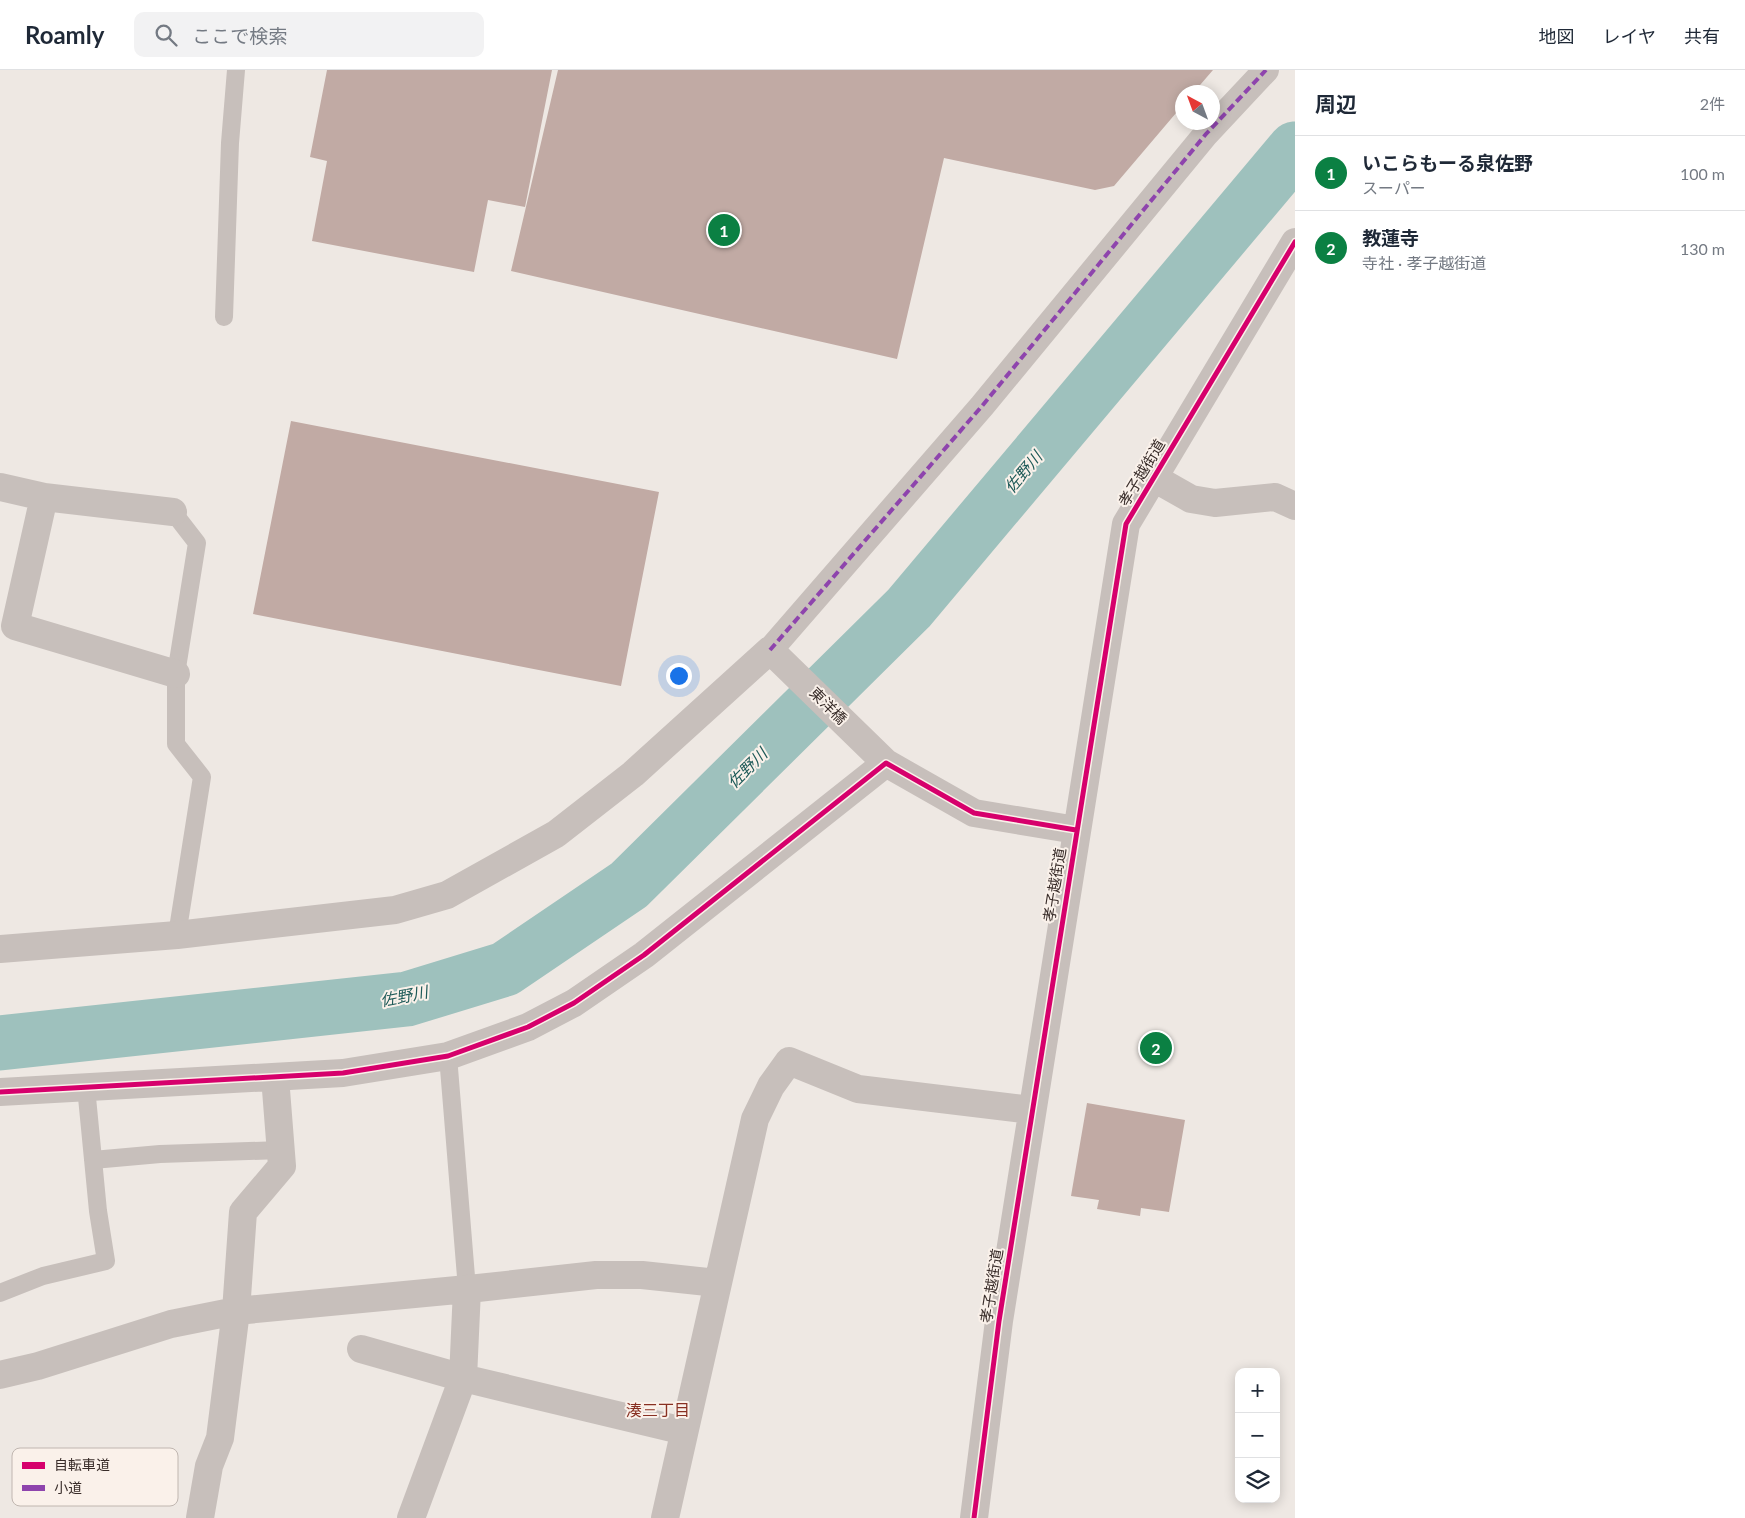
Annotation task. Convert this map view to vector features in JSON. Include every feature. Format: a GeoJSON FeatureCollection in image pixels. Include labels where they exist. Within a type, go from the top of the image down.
{"type":"FeatureCollection","features":[{"type":"Feature","properties":{"kind":"street"},"geometry":{"type":"LineString","coordinates":[[0,949],[177,934],[395,910],[447,895],[556,834],[633,774],[773,653],[982,406],[1206,134],[1266,70]]}},
{"type":"Feature","properties":{"kind":"street","name":"孝子越街道"},"geometry":{"type":"LineString","coordinates":[[974,1518],[999,1321],[1126,524],[1295,242]]}},
{"type":"Feature","properties":{"kind":"street"},"geometry":{"type":"LineString","coordinates":[[1154,478],[1191,499],[1215,503],[1275,497],[1295,506]]}},
{"type":"Feature","properties":{"kind":"street"},"geometry":{"type":"LineString","coordinates":[[0,488],[44,497],[173,512]]}},
{"type":"Feature","properties":{"kind":"street"},"geometry":{"type":"LineString","coordinates":[[44,497],[15,626],[176,674]]}},
{"type":"Feature","properties":{"kind":"street","name":"東洋橋"},"geometry":{"type":"LineString","coordinates":[[773,653],[882,760],[974,813],[1076,830]]}},
{"type":"Feature","properties":{"kind":"street"},"geometry":{"type":"LineString","coordinates":[[0,1092],[343,1073],[448,1056],[528,1027],[574,1003],[644,955],[882,760]]}},
{"type":"Feature","properties":{"kind":"street"},"geometry":{"type":"LineString","coordinates":[[665,1518],[755,1119],[771,1086],[789,1061],[858,1089],[1032,1110]]}},
{"type":"Feature","properties":{"kind":"street"},"geometry":{"type":"LineString","coordinates":[[200,1518],[209,1466],[220,1438],[236,1311],[242,1212],[282,1166],[275,1077]]}},
{"type":"Feature","properties":{"kind":"street"},"geometry":{"type":"LineString","coordinates":[[0,1375],[38,1366],[170,1324],[236,1311],[596,1275],[642,1275],[717,1283]]}},
{"type":"Feature","properties":{"kind":"street"},"geometry":{"type":"LineString","coordinates":[[411,1518],[464,1378],[467,1289]]}},
{"type":"Feature","properties":{"kind":"street"},"geometry":{"type":"LineString","coordinates":[[361,1350],[464,1378],[684,1431]]}},
{"type":"Feature","properties":{"kind":"lane"},"geometry":{"type":"LineString","coordinates":[[224,317],[230,143],[236,70]]}},
{"type":"Feature","properties":{"kind":"lane"},"geometry":{"type":"LineString","coordinates":[[173,512],[197,543],[176,674],[176,744],[202,778],[177,934]]}},
{"type":"Feature","properties":{"kind":"lane"},"geometry":{"type":"LineString","coordinates":[[448,1056],[467,1289]]}},
{"type":"Feature","properties":{"kind":"lane"},"geometry":{"type":"LineString","coordinates":[[0,1293],[43,1276],[106,1261],[86,1087]]}},
{"type":"Feature","properties":{"kind":"lane"},"geometry":{"type":"LineString","coordinates":[[93,1160],[160,1154],[281,1150]]}},
{"type":"Feature","properties":{"kind":"building"},"geometry":{"type":"Polygon","coordinates":[[[327,70],[552,70],[525,207],[488,200],[474,272],[312,241],[327,161],[310,157],[327,70]]]}},
{"type":"Feature","properties":{"kind":"building"},"geometry":{"type":"Polygon","coordinates":[[[558,70],[1213,70],[1200,85],[1175,85],[1175,114],[1114,186],[1095,190],[944,158],[897,359],[511,271],[558,70]]]}},
{"type":"Feature","properties":{"kind":"building"},"geometry":{"type":"Polygon","coordinates":[[[291,421],[659,492],[621,686],[253,614],[291,421]]]}},
{"type":"Feature","properties":{"kind":"building"},"geometry":{"type":"Polygon","coordinates":[[[1087,1103],[1185,1120],[1169,1212],[1141,1208],[1140,1216],[1097,1209],[1099,1200],[1071,1196],[1087,1103]]]}},
{"type":"Feature","properties":{"kind":"waterway","name":"佐野川"},"geometry":{"type":"LineString","coordinates":[[0,1043],[407,999],[505,969],[629,885],[909,608],[1295,149]]}},
{"type":"Feature","properties":{"kind":"marked path"},"geometry":{"type":"LineString","coordinates":[[770,650],[982,406],[1206,134],[1266,70]]}},
{"type":"Feature","properties":{"kind":"cycle path"},"geometry":{"type":"LineString","coordinates":[[974,1518],[999,1321],[1126,524],[1295,242]]}},
{"type":"Feature","properties":{"kind":"cycle path"},"geometry":{"type":"LineString","coordinates":[[0,1092],[343,1073],[448,1056],[528,1027],[574,1003],[644,955],[886,763],[974,813],[1076,830]]}},
{"type":"Feature","properties":{"kind":"place","name":"いこらもーる泉佐野"},"geometry":{"type":"Point","coordinates":[724,230]}},
{"type":"Feature","properties":{"kind":"place","name":"教蓮寺"},"geometry":{"type":"Point","coordinates":[1156,1048]}},
{"type":"Feature","properties":{"kind":"district","name":"湊三丁目"},"geometry":{"type":"Point","coordinates":[658,1410]}}]}
